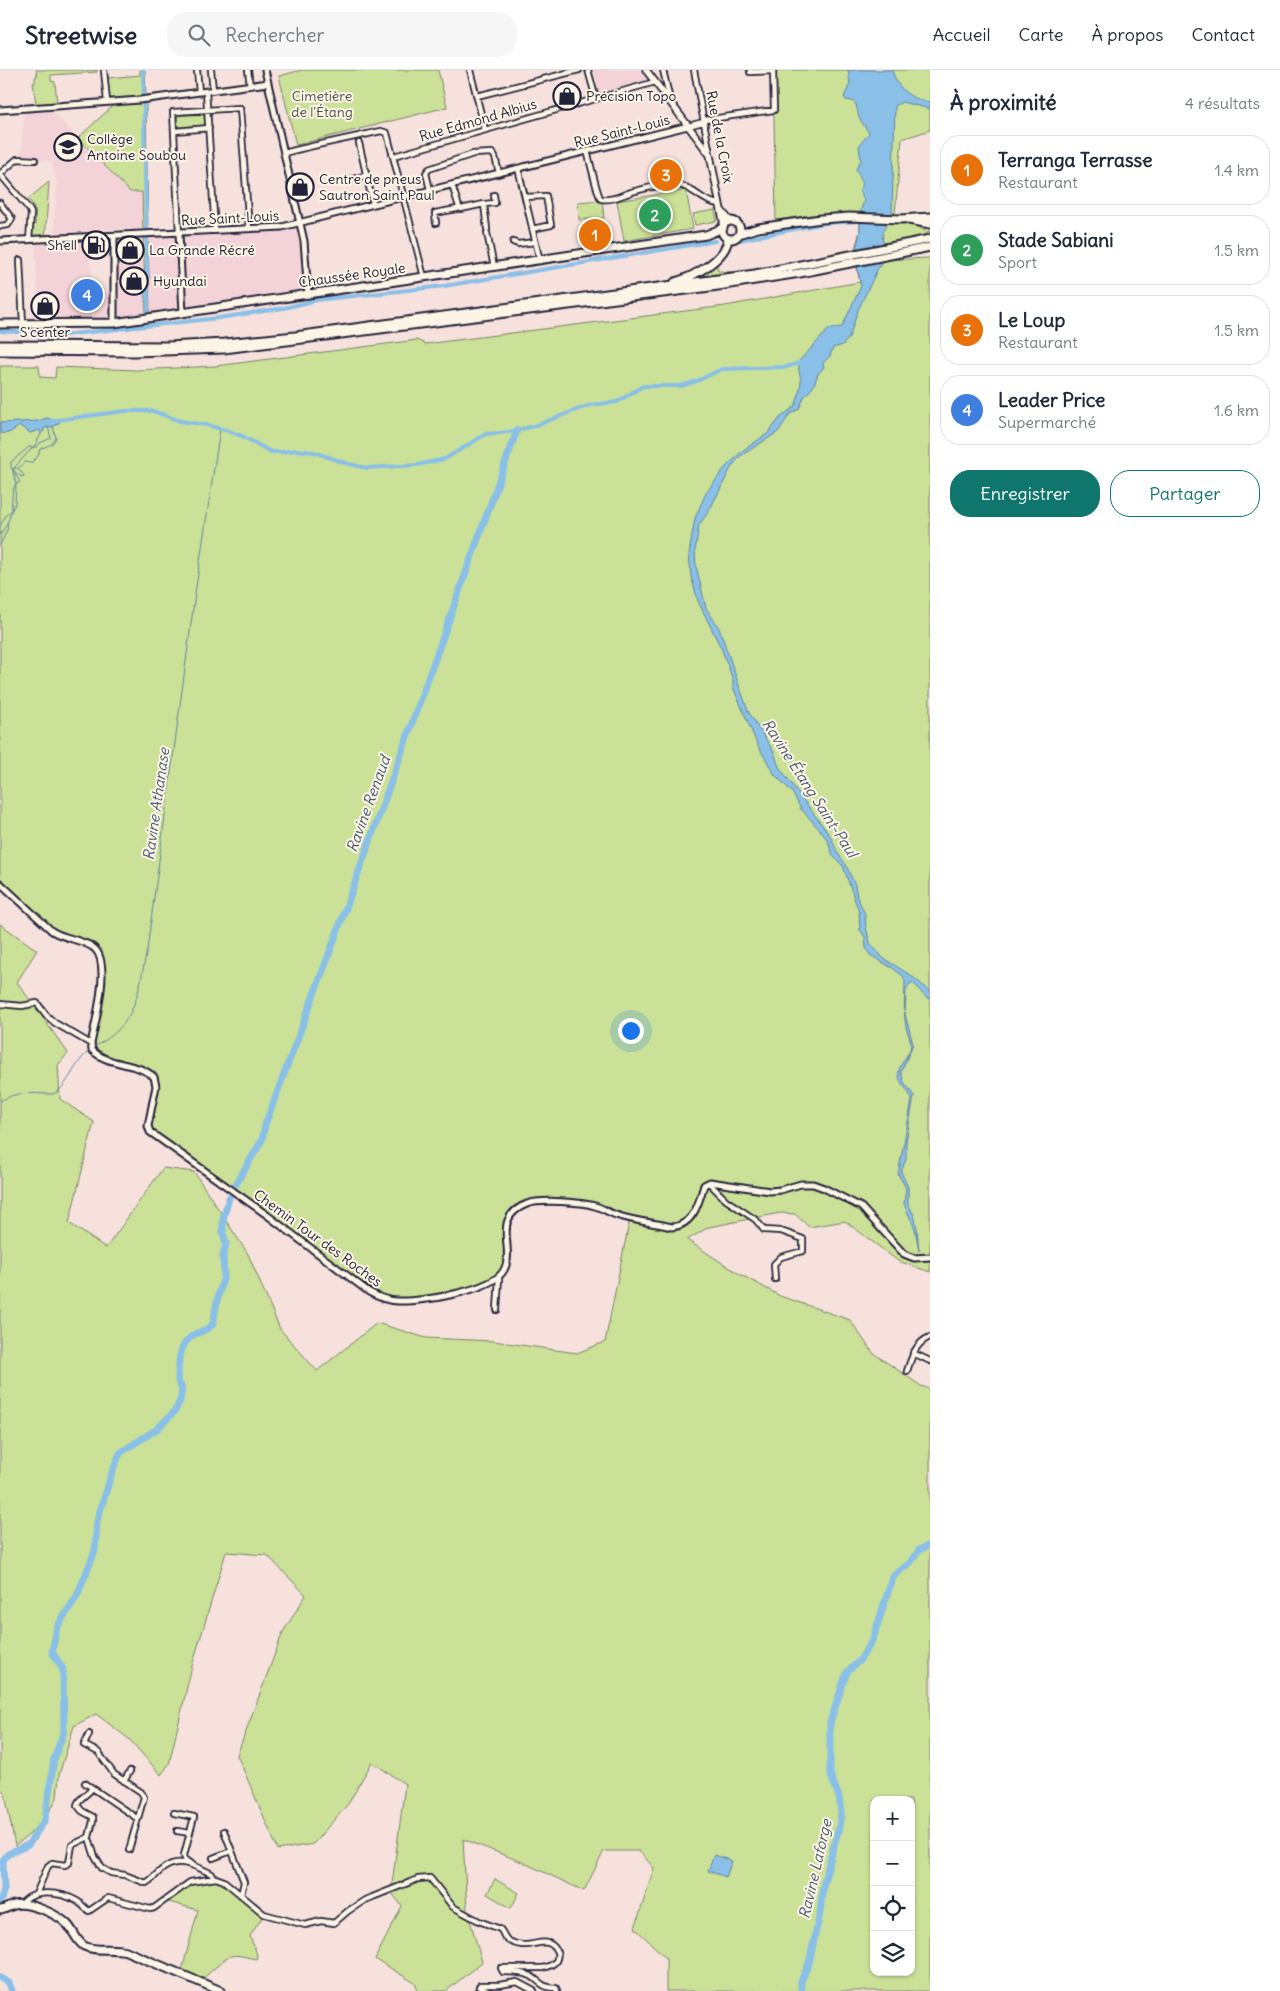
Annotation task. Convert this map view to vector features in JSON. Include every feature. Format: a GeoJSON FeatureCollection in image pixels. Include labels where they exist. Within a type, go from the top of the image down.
{"type":"FeatureCollection","features":[{"type":"Feature","properties":{"kind":"main road"},"geometry":{"type":"LineString","coordinates":[[646,70],[710,155]]}},
{"type":"Feature","properties":{"kind":"main road","name":"Rue de la Croix"},"geometry":{"type":"LineString","coordinates":[[710,155],[726,225]]}},
{"type":"Feature","properties":{"kind":"main road"},"geometry":{"type":"LineString","coordinates":[[726,238],[736,238],[739,234],[758,228],[849,217],[897,219],[930,217]]}},
{"type":"Feature","properties":{"kind":"main road"},"geometry":{"type":"LineString","coordinates":[[897,219],[930,224]]}},
{"type":"Feature","properties":{"kind":"main road"},"geometry":{"type":"LineString","coordinates":[[650,288],[686,279],[698,272],[721,253],[727,245],[726,225],[735,222],[739,226],[758,228]]}},
{"type":"Feature","properties":{"kind":"main road","name":"Chaussée Royale"},"geometry":{"type":"LineString","coordinates":[[706,235],[726,225]]}},
{"type":"Feature","properties":{"kind":"main road"},"geometry":{"type":"LineString","coordinates":[[739,226],[739,234]]}},
{"type":"Feature","properties":{"kind":"main road","name":"Chaussée Royale"},"geometry":{"type":"LineString","coordinates":[[0,324],[114,323],[706,235],[726,238]]}},
{"type":"Feature","properties":{"kind":"main road"},"geometry":{"type":"LineString","coordinates":[[0,351],[142,352],[224,349],[718,286],[800,273],[897,246],[930,239]]}},
{"type":"Feature","properties":{"kind":"main road"},"geometry":{"type":"LineString","coordinates":[[0,345],[152,347],[225,343],[295,336],[886,256],[930,248]]}},
{"type":"Feature","properties":{"kind":"main road"},"geometry":{"type":"LineString","coordinates":[[0,1910],[16,1904],[38,1908],[67,1924],[85,1946],[92,1949],[117,1948],[221,1991]]}},
{"type":"Feature","properties":{"kind":"street"},"geometry":{"type":"LineString","coordinates":[[104,70],[107,102]]}},
{"type":"Feature","properties":{"kind":"street"},"geometry":{"type":"LineString","coordinates":[[197,70],[199,92]]}},
{"type":"Feature","properties":{"kind":"street"},"geometry":{"type":"LineString","coordinates":[[212,70],[213,90]]}},
{"type":"Feature","properties":{"kind":"street"},"geometry":{"type":"LineString","coordinates":[[248,70],[250,86]]}},
{"type":"Feature","properties":{"kind":"street"},"geometry":{"type":"LineString","coordinates":[[265,70],[305,246],[308,295]]}},
{"type":"Feature","properties":{"kind":"street"},"geometry":{"type":"LineString","coordinates":[[470,70],[485,130]]}},
{"type":"Feature","properties":{"kind":"street"},"geometry":{"type":"LineString","coordinates":[[477,96],[579,70]]}},
{"type":"Feature","properties":{"kind":"street"},"geometry":{"type":"LineString","coordinates":[[588,70],[596,99]]}},
{"type":"Feature","properties":{"kind":"street"},"geometry":{"type":"LineString","coordinates":[[663,70],[671,102]]}},
{"type":"Feature","properties":{"kind":"street","name":"Rue de la Croix"},"geometry":{"type":"LineString","coordinates":[[694,70],[710,155]]}},
{"type":"Feature","properties":{"kind":"street"},"geometry":{"type":"LineString","coordinates":[[688,126],[703,121],[774,110],[773,70],[750,72],[750,70]]}},
{"type":"Feature","properties":{"kind":"street","name":"Rue Edmond Albius"},"geometry":{"type":"LineString","coordinates":[[394,156],[665,79]]}},
{"type":"Feature","properties":{"kind":"street"},"geometry":{"type":"LineString","coordinates":[[0,110],[107,102],[268,83]]}},
{"type":"Feature","properties":{"kind":"street"},"geometry":{"type":"LineString","coordinates":[[206,91],[215,231]]}},
{"type":"Feature","properties":{"kind":"street"},"geometry":{"type":"LineString","coordinates":[[183,313],[173,112],[240,108],[249,229]]}},
{"type":"Feature","properties":{"kind":"street","name":"Rue Saint-Louis"},"geometry":{"type":"LineString","coordinates":[[0,241],[279,228],[688,126]]}},
{"type":"Feature","properties":{"kind":"street"},"geometry":{"type":"LineString","coordinates":[[175,131],[209,128]]}},
{"type":"Feature","properties":{"kind":"street"},"geometry":{"type":"LineString","coordinates":[[284,153],[325,142],[336,143],[381,131],[387,133],[405,197],[424,277]]}},
{"type":"Feature","properties":{"kind":"street"},"geometry":{"type":"LineString","coordinates":[[359,143],[373,204]]}},
{"type":"Feature","properties":{"kind":"street"},"geometry":{"type":"LineString","coordinates":[[587,151],[598,195],[601,199],[611,199],[635,191],[675,184],[687,187],[706,200],[721,206]]}},
{"type":"Feature","properties":{"kind":"street"},"geometry":{"type":"LineString","coordinates":[[430,190],[426,173],[429,168],[473,154],[492,153],[499,173]]}},
{"type":"Feature","properties":{"kind":"street"},"geometry":{"type":"LineString","coordinates":[[28,240],[29,209],[0,174],[17,159],[35,160]]}},
{"type":"Feature","properties":{"kind":"street"},"geometry":{"type":"LineString","coordinates":[[518,168],[540,261]]}},
{"type":"Feature","properties":{"kind":"street"},"geometry":{"type":"LineString","coordinates":[[349,180],[367,175]]}},
{"type":"Feature","properties":{"kind":"street"},"geometry":{"type":"LineString","coordinates":[[452,185],[459,208]]}},
{"type":"Feature","properties":{"kind":"street"},"geometry":{"type":"LineString","coordinates":[[436,224],[435,213],[495,203],[494,195]]}},
{"type":"Feature","properties":{"kind":"street"},"geometry":{"type":"LineString","coordinates":[[525,197],[546,196],[552,225],[532,229]]}},
{"type":"Feature","properties":{"kind":"street"},"geometry":{"type":"LineString","coordinates":[[0,203],[12,219],[8,225],[0,226]]}},
{"type":"Feature","properties":{"kind":"street"},"geometry":{"type":"LineString","coordinates":[[484,204],[494,267]]}},
{"type":"Feature","properties":{"kind":"street"},"geometry":{"type":"LineString","coordinates":[[114,236],[114,323]]}},
{"type":"Feature","properties":{"kind":"street"},"geometry":{"type":"LineString","coordinates":[[513,242],[518,244],[535,242]]}},
{"type":"Feature","properties":{"kind":"street"},"geometry":{"type":"LineString","coordinates":[[20,260],[23,325]]}},
{"type":"Feature","properties":{"kind":"street"},"geometry":{"type":"LineString","coordinates":[[0,883],[52,931],[65,938],[88,944],[97,950],[103,976],[91,1044],[55,1023],[47,1016],[40,1004],[34,1003],[22,1006],[0,1004]]}},
{"type":"Feature","properties":{"kind":"street","name":"Chemin Tour des Roches"},"geometry":{"type":"LineString","coordinates":[[91,1044],[92,1050],[99,1057],[141,1069],[154,1077],[156,1086],[148,1126],[150,1132],[267,1215],[369,1292],[382,1299],[396,1301],[427,1300],[490,1284],[499,1278]]}},
{"type":"Feature","properties":{"kind":"street"},"geometry":{"type":"LineString","coordinates":[[709,1183],[726,1200],[756,1220],[764,1230],[781,1231],[798,1236],[804,1241],[803,1251],[781,1257],[774,1264],[776,1279]]}},
{"type":"Feature","properties":{"kind":"street"},"geometry":{"type":"LineString","coordinates":[[498,1310],[499,1278],[507,1263],[505,1228],[510,1217],[519,1207],[542,1200],[594,1205],[615,1215],[672,1227],[678,1226],[695,1213],[704,1185],[709,1183],[770,1191],[801,1184],[813,1184],[861,1207],[909,1258],[930,1257]]}},
{"type":"Feature","properties":{"kind":"street"},"geometry":{"type":"LineString","coordinates":[[907,1371],[914,1352],[921,1341],[930,1337]]}},
{"type":"Feature","properties":{"kind":"street"},"geometry":{"type":"LineString","coordinates":[[914,1352],[930,1361]]}},
{"type":"Feature","properties":{"kind":"street"},"geometry":{"type":"LineString","coordinates":[[89,1734],[84,1745],[98,1752],[109,1769],[141,1792],[144,1797],[129,1850]]}},
{"type":"Feature","properties":{"kind":"street"},"geometry":{"type":"LineString","coordinates":[[124,1781],[130,1771]]}},
{"type":"Feature","properties":{"kind":"street"},"geometry":{"type":"LineString","coordinates":[[85,1783],[138,1818]]}},
{"type":"Feature","properties":{"kind":"street"},"geometry":{"type":"LineString","coordinates":[[36,1894],[48,1866],[52,1863],[65,1865],[70,1863],[72,1845],[89,1837],[94,1821],[93,1817],[82,1811],[77,1805],[78,1801],[88,1794],[92,1788]]}},
{"type":"Feature","properties":{"kind":"street"},"geometry":{"type":"LineString","coordinates":[[174,1813],[194,1817],[184,1857],[194,1866]]}},
{"type":"Feature","properties":{"kind":"street"},"geometry":{"type":"LineString","coordinates":[[177,1831],[190,1834]]}},
{"type":"Feature","properties":{"kind":"street"},"geometry":{"type":"LineString","coordinates":[[224,1831],[244,1882],[241,1895]]}},
{"type":"Feature","properties":{"kind":"street"},"geometry":{"type":"LineString","coordinates":[[90,1841],[95,1857],[102,1868],[110,1873],[125,1875],[144,1883],[150,1881],[173,1863],[184,1862],[212,1874],[213,1878]]}},
{"type":"Feature","properties":{"kind":"street"},"geometry":{"type":"LineString","coordinates":[[213,1858],[231,1850]]}},
{"type":"Feature","properties":{"kind":"street"},"geometry":{"type":"LineString","coordinates":[[21,1905],[27,1898],[36,1894],[64,1896],[79,1902],[89,1911],[108,1898],[150,1909],[190,1882],[220,1878],[264,1914],[305,1925],[321,1922],[334,1923],[348,1910],[365,1900],[418,1879],[430,1878],[453,1908],[500,1929],[505,1939],[525,1946],[539,1942],[554,1946],[557,1958],[549,1966],[542,1968],[500,1968],[503,1972],[531,1976],[544,1988],[556,1988],[557,1991]]}},
{"type":"Feature","properties":{"kind":"street"},"geometry":{"type":"LineString","coordinates":[[488,1991],[480,1989],[480,1985],[499,1986],[517,1982],[534,1991]]}},
{"type":"Feature","properties":{"kind":"shaded area"},"geometry":{"type":"Polygon","coordinates":[[[591,70],[641,70],[651,82],[598,97],[591,70]]]}},
{"type":"Feature","properties":{"kind":"shaded area"},"geometry":{"type":"Polygon","coordinates":[[[52,111],[131,193],[142,192],[142,231],[132,231],[130,228],[56,234],[54,230],[57,181],[51,161],[21,158],[24,112],[52,111]]]}},
{"type":"Feature","properties":{"kind":"shaded area"},"geometry":{"type":"Polygon","coordinates":[[[300,223],[308,295],[114,323],[39,324],[35,239],[279,228],[300,223]],[[90,259],[92,293],[114,293],[114,259],[90,259]]]}},
{"type":"Feature","properties":{"kind":"green space"},"geometry":{"type":"Polygon","coordinates":[[[36,70],[97,70],[97,72],[51,75],[51,81],[55,82],[57,103],[36,104],[33,83],[35,83],[35,77],[37,76],[36,70]]]}},
{"type":"Feature","properties":{"kind":"green space"},"geometry":{"type":"Polygon","coordinates":[[[140,70],[145,70],[146,96],[143,96],[143,102],[146,102],[148,230],[143,231],[142,192],[130,192],[78,138],[117,102],[110,102],[108,78],[140,75],[140,70]]]}},
{"type":"Feature","properties":{"kind":"green space","name":"Cimetière de l'Étang"},"geometry":{"type":"Polygon","coordinates":[[[302,70],[438,70],[447,107],[296,145],[279,76],[302,70]]]}},
{"type":"Feature","properties":{"kind":"green space"},"geometry":{"type":"Polygon","coordinates":[[[773,70],[930,70],[930,130],[902,139],[895,213],[892,213],[888,222],[915,224],[926,232],[930,231],[930,235],[883,246],[882,260],[930,258],[930,1272],[898,1261],[845,1221],[809,1227],[795,1214],[780,1213],[709,1227],[687,1240],[738,1273],[780,1296],[850,1320],[873,1353],[921,1386],[930,1389],[930,1991],[666,1991],[666,1958],[635,1928],[654,1868],[639,1851],[604,1851],[584,1891],[522,1862],[463,1839],[467,1910],[482,1962],[446,1991],[418,1991],[415,1983],[375,1959],[402,1906],[391,1892],[405,1784],[372,1762],[348,1804],[313,1844],[278,1850],[237,1755],[283,1632],[306,1595],[267,1555],[226,1552],[192,1666],[169,1764],[161,1775],[129,1739],[96,1714],[74,1726],[59,1775],[57,1798],[48,1814],[30,1834],[15,1846],[5,1793],[0,1788],[0,924],[37,950],[17,982],[68,1053],[58,1065],[60,1099],[94,1122],[69,1223],[106,1248],[163,1168],[194,1172],[248,1254],[280,1329],[317,1371],[377,1323],[426,1338],[493,1341],[577,1353],[605,1342],[630,1218],[594,1205],[529,1203],[510,1217],[505,1228],[507,1263],[490,1283],[438,1297],[396,1301],[369,1292],[149,1129],[155,1080],[146,1071],[107,1061],[92,1050],[103,976],[97,950],[61,936],[0,883],[0,366],[39,366],[40,377],[55,378],[56,367],[137,370],[216,366],[417,340],[425,344],[725,306],[860,282],[855,249],[860,231],[860,213],[811,215],[776,220],[773,70]]]}},
{"type":"Feature","properties":{"kind":"green space"},"geometry":{"type":"Polygon","coordinates":[[[204,114],[205,125],[178,127],[177,116],[204,114]]]}},
{"type":"Feature","properties":{"kind":"green space"},"geometry":{"type":"Polygon","coordinates":[[[49,182],[45,239],[29,240],[30,225],[35,225],[35,211],[28,199],[49,182]]]}},
{"type":"Feature","properties":{"kind":"green space"},"geometry":{"type":"Polygon","coordinates":[[[686,190],[693,229],[624,241],[617,201],[686,190]]]}},
{"type":"Feature","properties":{"kind":"green space"},"geometry":{"type":"Polygon","coordinates":[[[602,200],[604,218],[579,220],[578,202],[602,200]]]}},
{"type":"Feature","properties":{"kind":"green space"},"geometry":{"type":"Polygon","coordinates":[[[715,210],[717,221],[695,225],[693,214],[715,210]]]}},
{"type":"Feature","properties":{"kind":"green space"},"geometry":{"type":"Polygon","coordinates":[[[143,235],[146,238],[148,236],[150,315],[146,316],[143,235]]]}},
{"type":"Feature","properties":{"kind":"green space"},"geometry":{"type":"Polygon","coordinates":[[[716,262],[718,271],[733,272],[734,274],[696,279],[695,277],[716,262]]]}},
{"type":"Feature","properties":{"kind":"green space"},"geometry":{"type":"Polygon","coordinates":[[[220,1878],[263,1916],[250,1936],[257,1955],[256,1959],[240,1956],[228,1957],[199,1982],[181,1974],[198,1910],[165,1901],[190,1882],[220,1878]]]}},
{"type":"Feature","properties":{"kind":"green space"},"geometry":{"type":"Polygon","coordinates":[[[495,1879],[519,1893],[511,1908],[487,1894],[495,1879]]]}},
{"type":"Feature","properties":{"kind":"water"},"geometry":{"type":"Polygon","coordinates":[[[848,70],[892,70],[901,88],[916,99],[930,102],[930,109],[902,102],[895,106],[892,213],[883,232],[882,260],[858,310],[849,338],[843,345],[833,348],[830,356],[823,363],[824,367],[818,374],[813,387],[804,397],[799,409],[790,414],[778,432],[739,457],[731,468],[709,511],[699,525],[695,551],[696,566],[706,608],[719,628],[748,711],[774,752],[779,767],[831,837],[837,852],[846,865],[865,914],[870,943],[883,958],[910,975],[930,991],[930,999],[924,996],[911,982],[906,991],[905,1014],[913,1044],[901,1072],[904,1082],[914,1096],[906,1142],[906,1159],[901,1172],[908,1187],[908,1204],[914,1215],[919,1251],[915,1229],[904,1204],[906,1188],[898,1174],[912,1100],[899,1077],[899,1068],[911,1045],[905,1021],[904,1009],[905,980],[894,969],[870,955],[866,948],[865,937],[860,930],[859,912],[843,866],[833,856],[828,841],[801,809],[792,792],[775,775],[758,746],[733,687],[733,680],[722,650],[698,601],[691,576],[689,554],[695,518],[706,493],[724,469],[742,451],[767,434],[780,418],[795,406],[801,383],[800,360],[829,329],[842,327],[861,286],[855,256],[860,231],[860,213],[864,200],[860,190],[863,184],[856,169],[861,160],[859,146],[869,133],[859,118],[856,104],[846,100],[844,97],[850,84],[848,70]]]}},
{"type":"Feature","properties":{"kind":"water"},"geometry":{"type":"Polygon","coordinates":[[[47,418],[60,422],[53,427],[44,428],[41,434],[40,430],[30,433],[20,426],[9,433],[0,433],[0,423],[38,421],[47,418]]]}},
{"type":"Feature","properties":{"kind":"water"},"geometry":{"type":"Polygon","coordinates":[[[714,1855],[732,1861],[726,1877],[708,1871],[714,1855]]]}},
{"type":"Feature","properties":{"kind":"waterway"},"geometry":{"type":"LineString","coordinates":[[143,70],[148,319]]}},
{"type":"Feature","properties":{"kind":"waterway"},"geometry":{"type":"LineString","coordinates":[[735,241],[825,223],[859,221]]}},
{"type":"Feature","properties":{"kind":"waterway"},"geometry":{"type":"LineString","coordinates":[[0,331],[63,335],[219,318],[284,308],[317,300],[444,286],[715,241]]}},
{"type":"Feature","properties":{"kind":"waterway"},"geometry":{"type":"LineString","coordinates":[[50,421],[125,411],[153,411],[180,421],[225,430],[242,436],[271,452],[297,450],[314,452],[345,463],[367,468],[417,465],[445,459],[486,434],[509,432],[534,426],[590,405],[617,402],[643,386],[681,386],[697,381],[722,369],[786,367],[803,362]]}},
{"type":"Feature","properties":{"kind":"waterway"},"geometry":{"type":"LineString","coordinates":[[19,469],[24,476],[21,477],[11,468],[11,462],[29,447],[37,447],[40,443],[51,438],[48,427]]}},
{"type":"Feature","properties":{"kind":"waterway"},"geometry":{"type":"LineString","coordinates":[[0,526],[15,504],[16,484],[20,482],[12,469],[19,468],[24,462],[31,463],[38,456],[40,449],[52,444],[56,438],[53,427]]}},
{"type":"Feature","properties":{"kind":"waterway","name":"Ravine Athanase"},"geometry":{"type":"LineString","coordinates":[[93,1047],[108,1039],[127,1019],[138,994],[141,980],[147,950],[196,587],[220,429]]}},
{"type":"Feature","properties":{"kind":"waterway","name":"Ravine Renaud"},"geometry":{"type":"LineString","coordinates":[[236,1184],[262,1140],[265,1125],[334,941],[517,430]]}},
{"type":"Feature","properties":{"kind":"waterway"},"geometry":{"type":"LineString","coordinates":[[13,469],[35,445],[41,434]]}},
{"type":"Feature","properties":{"kind":"waterway"},"geometry":{"type":"LineString","coordinates":[[0,535],[7,524],[11,512],[12,494],[16,484],[13,472]]}},
{"type":"Feature","properties":{"kind":"waterway"},"geometry":{"type":"LineString","coordinates":[[0,545],[8,528],[7,523]]}},
{"type":"Feature","properties":{"kind":"waterway","name":"Ravine Athanase"},"geometry":{"type":"LineString","coordinates":[[0,1101],[20,1094],[53,1094],[63,1086],[84,1055],[90,1050]]}},
{"type":"Feature","properties":{"kind":"waterway","name":"Ravine Renaud"},"geometry":{"type":"LineString","coordinates":[[0,1902],[4,1889],[3,1860],[8,1854],[28,1845],[45,1820],[54,1759],[64,1731],[63,1669],[52,1652],[57,1627],[77,1596],[95,1551],[97,1521],[120,1453],[157,1429],[175,1411],[180,1401],[182,1388],[178,1382],[182,1349],[189,1338],[213,1324],[224,1276],[223,1255],[226,1244],[223,1233],[223,1219],[229,1198]]}},
{"type":"Feature","properties":{"kind":"waterway","name":"Ravine Laforge"},"geometry":{"type":"LineString","coordinates":[[801,1991],[801,1981],[809,1963],[820,1913],[823,1886],[841,1813],[839,1797],[830,1774],[830,1722],[847,1672],[860,1660],[873,1639],[893,1576],[910,1563],[919,1550],[930,1545]]}},
{"type":"Feature","properties":{"kind":"waterway","name":"Ravine Renaud"},"geometry":{"type":"LineString","coordinates":[[0,1978],[9,1983],[12,1991]]}},
{"type":"Feature","properties":{"kind":"place","name":"Précision Topo"},"geometry":{"type":"Point","coordinates":[567,96]}},
{"type":"Feature","properties":{"kind":"place","name":"Collège Antoine Soubou"},"geometry":{"type":"Point","coordinates":[68,147]}},
{"type":"Feature","properties":{"kind":"place","name":"Le Loup"},"geometry":{"type":"Point","coordinates":[666,175]}},
{"type":"Feature","properties":{"kind":"place","name":"Centre de pneus Sautron Saint Paul"},"geometry":{"type":"Point","coordinates":[300,187]}},
{"type":"Feature","properties":{"kind":"place","name":"Stade Sabiani"},"geometry":{"type":"Point","coordinates":[655,215]}},
{"type":"Feature","properties":{"kind":"place","name":"Terranga Terrasse"},"geometry":{"type":"Point","coordinates":[595,235]}},
{"type":"Feature","properties":{"kind":"place","name":"Shell"},"geometry":{"type":"Point","coordinates":[96,245]}},
{"type":"Feature","properties":{"kind":"place","name":"La Grande Récré"},"geometry":{"type":"Point","coordinates":[130,250]}},
{"type":"Feature","properties":{"kind":"place","name":"Hyundai"},"geometry":{"type":"Point","coordinates":[134,281]}},
{"type":"Feature","properties":{"kind":"place","name":"Leader Price"},"geometry":{"type":"Point","coordinates":[87,295]}},
{"type":"Feature","properties":{"kind":"place","name":"S'center"},"geometry":{"type":"Point","coordinates":[45,306]}},
{"type":"Feature","properties":{"kind":"water label","name":"Ravine Étang Saint-Paul"},"geometry":{"type":"Point","coordinates":[810,788]}}]}
